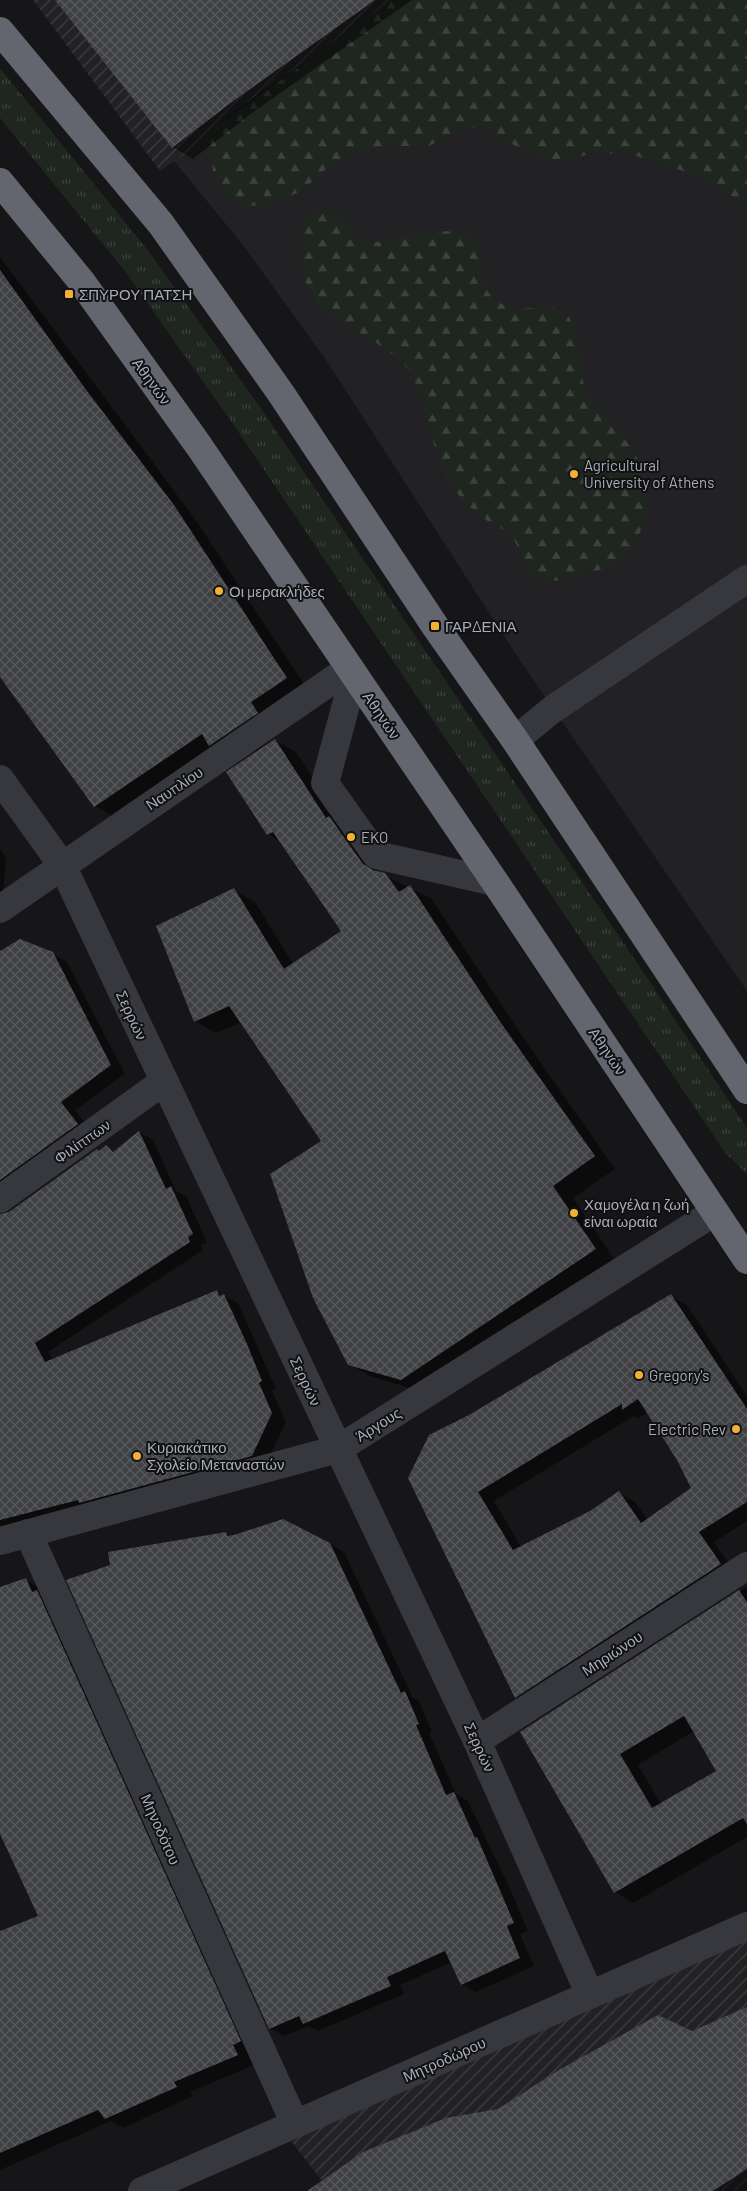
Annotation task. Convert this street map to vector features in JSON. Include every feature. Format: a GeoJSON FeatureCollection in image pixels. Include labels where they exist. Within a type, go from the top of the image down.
{"type":"FeatureCollection","features":[{"type":"Feature","properties":{"kind":"highway"},"geometry":{"type":"LineString","coordinates":[[0,31],[161,224],[280,392],[435,626],[515,740],[747,1090]]}},
{"type":"Feature","properties":{"kind":"highway","name":"Αθηνών"},"geometry":{"type":"LineString","coordinates":[[0,182],[92,297],[199,446],[495,882],[747,1260]]}},
{"type":"Feature","properties":{"kind":"street"},"geometry":{"type":"LineString","coordinates":[[515,740],[553,709],[747,578]]}},
{"type":"Feature","properties":{"kind":"street"},"geometry":{"type":"LineString","coordinates":[[352,671],[325,783],[376,855],[495,882]]}},
{"type":"Feature","properties":{"kind":"street","name":"Ναυπλίου"},"geometry":{"type":"LineString","coordinates":[[0,910],[62,865],[352,671]]}},
{"type":"Feature","properties":{"kind":"street","name":"Σερρών"},"geometry":{"type":"LineString","coordinates":[[0,779],[62,865],[477,1740],[590,1995]]}},
{"type":"Feature","properties":{"kind":"street","name":"Φιλίππων"},"geometry":{"type":"LineString","coordinates":[[0,1199],[164,1082]]}},
{"type":"Feature","properties":{"kind":"street","name":"Άργους"},"geometry":{"type":"LineString","coordinates":[[0,1540],[338,1449],[715,1212]]}},
{"type":"Feature","properties":{"kind":"street","name":"Μηνοδότου"},"geometry":{"type":"LineString","coordinates":[[28,1533],[295,2124]]}},
{"type":"Feature","properties":{"kind":"street","name":"Μηριώνου"},"geometry":{"type":"LineString","coordinates":[[477,1740],[747,1566]]}},
{"type":"Feature","properties":{"kind":"street","name":"Μητροδώρου"},"geometry":{"type":"LineString","coordinates":[[142,2191],[747,1926]]}},
{"type":"Feature","properties":{"kind":"shaded area"},"geometry":{"type":"Polygon","coordinates":[[[33,0],[393,0],[235,111],[218,125],[210,136],[160,171],[33,0]]]}},
{"type":"Feature","properties":{"kind":"shaded area","name":"Agricultural University of Athens"},"geometry":{"type":"Polygon","coordinates":[[[393,0],[747,0],[747,991],[517,656],[326,360],[243,245],[174,161],[209,136],[218,125],[393,0]]]}},
{"type":"Feature","properties":{"kind":"shaded area"},"geometry":{"type":"Polygon","coordinates":[[[747,1936],[747,2191],[330,2191],[284,2132],[747,1936]]]}},
{"type":"Feature","properties":{"kind":"green space"},"geometry":{"type":"Polygon","coordinates":[[[393,0],[747,0],[747,205],[699,176],[630,154],[593,153],[563,161],[539,157],[506,141],[485,125],[455,132],[429,146],[385,146],[353,151],[328,167],[303,190],[270,205],[247,206],[227,195],[213,171],[210,136],[218,125],[393,0]]]}},
{"type":"Feature","properties":{"kind":"green space"},"geometry":{"type":"Polygon","coordinates":[[[0,68],[146,248],[262,410],[654,988],[747,1128],[747,1174],[726,1154],[233,424],[124,270],[0,118],[0,68]]]}},
{"type":"Feature","properties":{"kind":"green space"},"geometry":{"type":"Polygon","coordinates":[[[322,210],[343,215],[356,238],[367,244],[413,235],[450,231],[471,237],[478,244],[481,252],[482,273],[489,294],[507,306],[515,308],[556,309],[563,312],[569,318],[577,336],[583,379],[589,397],[629,444],[640,464],[647,489],[646,513],[643,526],[630,548],[616,563],[565,579],[551,581],[539,578],[527,566],[511,536],[482,517],[456,492],[443,469],[418,389],[405,365],[387,350],[330,315],[319,305],[310,292],[304,277],[301,256],[301,230],[307,214],[322,210]]]}},
{"type":"Feature","properties":{"kind":"building"},"geometry":{"type":"Polygon","coordinates":[[[55,0],[375,0],[232,102],[172,148],[55,0]]]}},
{"type":"Feature","properties":{"kind":"building"},"geometry":{"type":"Polygon","coordinates":[[[0,270],[87,391],[174,505],[287,678],[251,702],[258,713],[209,746],[202,734],[94,807],[0,677],[0,270]]]}},
{"type":"Feature","properties":{"kind":"building"},"geometry":{"type":"Polygon","coordinates":[[[275,739],[326,818],[329,816],[363,864],[373,870],[385,873],[399,892],[410,885],[501,1023],[595,1156],[553,1186],[596,1249],[401,1380],[348,1365],[313,1298],[270,1174],[321,1141],[229,1006],[194,1022],[156,926],[234,888],[284,969],[341,931],[273,832],[267,835],[226,772],[275,739]]]}},
{"type":"Feature","properties":{"kind":"building"},"geometry":{"type":"Polygon","coordinates":[[[20,939],[53,952],[111,1065],[61,1102],[78,1124],[0,1180],[0,951],[20,939]]]}},
{"type":"Feature","properties":{"kind":"building"},"geometry":{"type":"Polygon","coordinates":[[[139,1131],[166,1189],[171,1186],[193,1234],[188,1237],[190,1242],[35,1343],[45,1362],[217,1290],[219,1296],[224,1294],[247,1344],[262,1381],[259,1383],[272,1413],[252,1456],[79,1503],[78,1500],[0,1520],[0,1214],[9,1212],[97,1149],[99,1151],[106,1145],[113,1152],[139,1131]]]}},
{"type":"Feature","properties":{"kind":"building"},"geometry":{"type":"Polygon","coordinates":[[[671,1294],[747,1409],[747,1502],[699,1532],[721,1564],[515,1698],[408,1478],[429,1435],[469,1415],[671,1294]],[[638,1399],[622,1410],[622,1404],[478,1492],[513,1550],[590,1511],[619,1491],[641,1523],[691,1488],[677,1460],[638,1399]]]}},
{"type":"Feature","properties":{"kind":"building"},"geometry":{"type":"Polygon","coordinates":[[[283,1519],[330,1543],[401,1693],[405,1691],[419,1724],[416,1725],[446,1795],[454,1792],[475,1838],[477,1837],[514,1923],[507,1926],[520,1958],[461,1985],[445,1951],[387,1977],[391,1986],[303,2024],[299,2016],[269,2029],[66,1580],[110,1565],[108,1552],[226,1532],[227,1536],[234,1535],[283,1519]]]}},
{"type":"Feature","properties":{"kind":"building"},"geometry":{"type":"Polygon","coordinates":[[[26,1578],[32,1592],[37,1590],[241,2041],[233,2045],[238,2055],[174,2082],[177,2087],[105,2119],[98,2110],[0,2153],[0,1931],[38,1916],[0,1834],[0,1587],[26,1578]]]}},
{"type":"Feature","properties":{"kind":"building"},"geometry":{"type":"Polygon","coordinates":[[[739,1590],[747,1602],[747,1824],[743,1818],[614,1893],[520,1732],[739,1590]],[[684,1716],[620,1754],[652,1808],[716,1771],[684,1716]]]}},
{"type":"Feature","properties":{"kind":"building"},"geometry":{"type":"Polygon","coordinates":[[[747,2007],[747,2169],[713,2191],[307,2191],[363,2152],[446,2118],[498,2109],[557,2071],[658,2015],[692,2031],[747,2007]]]}},
{"type":"Feature","properties":{"kind":"place","name":"ΣΠΥΡΟΥ ΠΑΤΣΗ"},"geometry":{"type":"Point","coordinates":[69,294]}},
{"type":"Feature","properties":{"kind":"place","name":"Agricultural University of Athens"},"geometry":{"type":"Point","coordinates":[574,474]}},
{"type":"Feature","properties":{"kind":"place","name":"Οι μερακλήδες"},"geometry":{"type":"Point","coordinates":[219,591]}},
{"type":"Feature","properties":{"kind":"place","name":"ΓΑΡΔΕΝΙΑ"},"geometry":{"type":"Point","coordinates":[435,626]}},
{"type":"Feature","properties":{"kind":"place","name":"EKO"},"geometry":{"type":"Point","coordinates":[351,837]}},
{"type":"Feature","properties":{"kind":"place","name":"Χαμογέλα η ζωή είναι ωραία"},"geometry":{"type":"Point","coordinates":[574,1213]}},
{"type":"Feature","properties":{"kind":"place","name":"Gregory's"},"geometry":{"type":"Point","coordinates":[639,1375]}},
{"type":"Feature","properties":{"kind":"place","name":"Electric Rev"},"geometry":{"type":"Point","coordinates":[736,1429]}},
{"type":"Feature","properties":{"kind":"place","name":"Κυριακάτικο Σχολείο Μεταναστών"},"geometry":{"type":"Point","coordinates":[137,1456]}}]}
